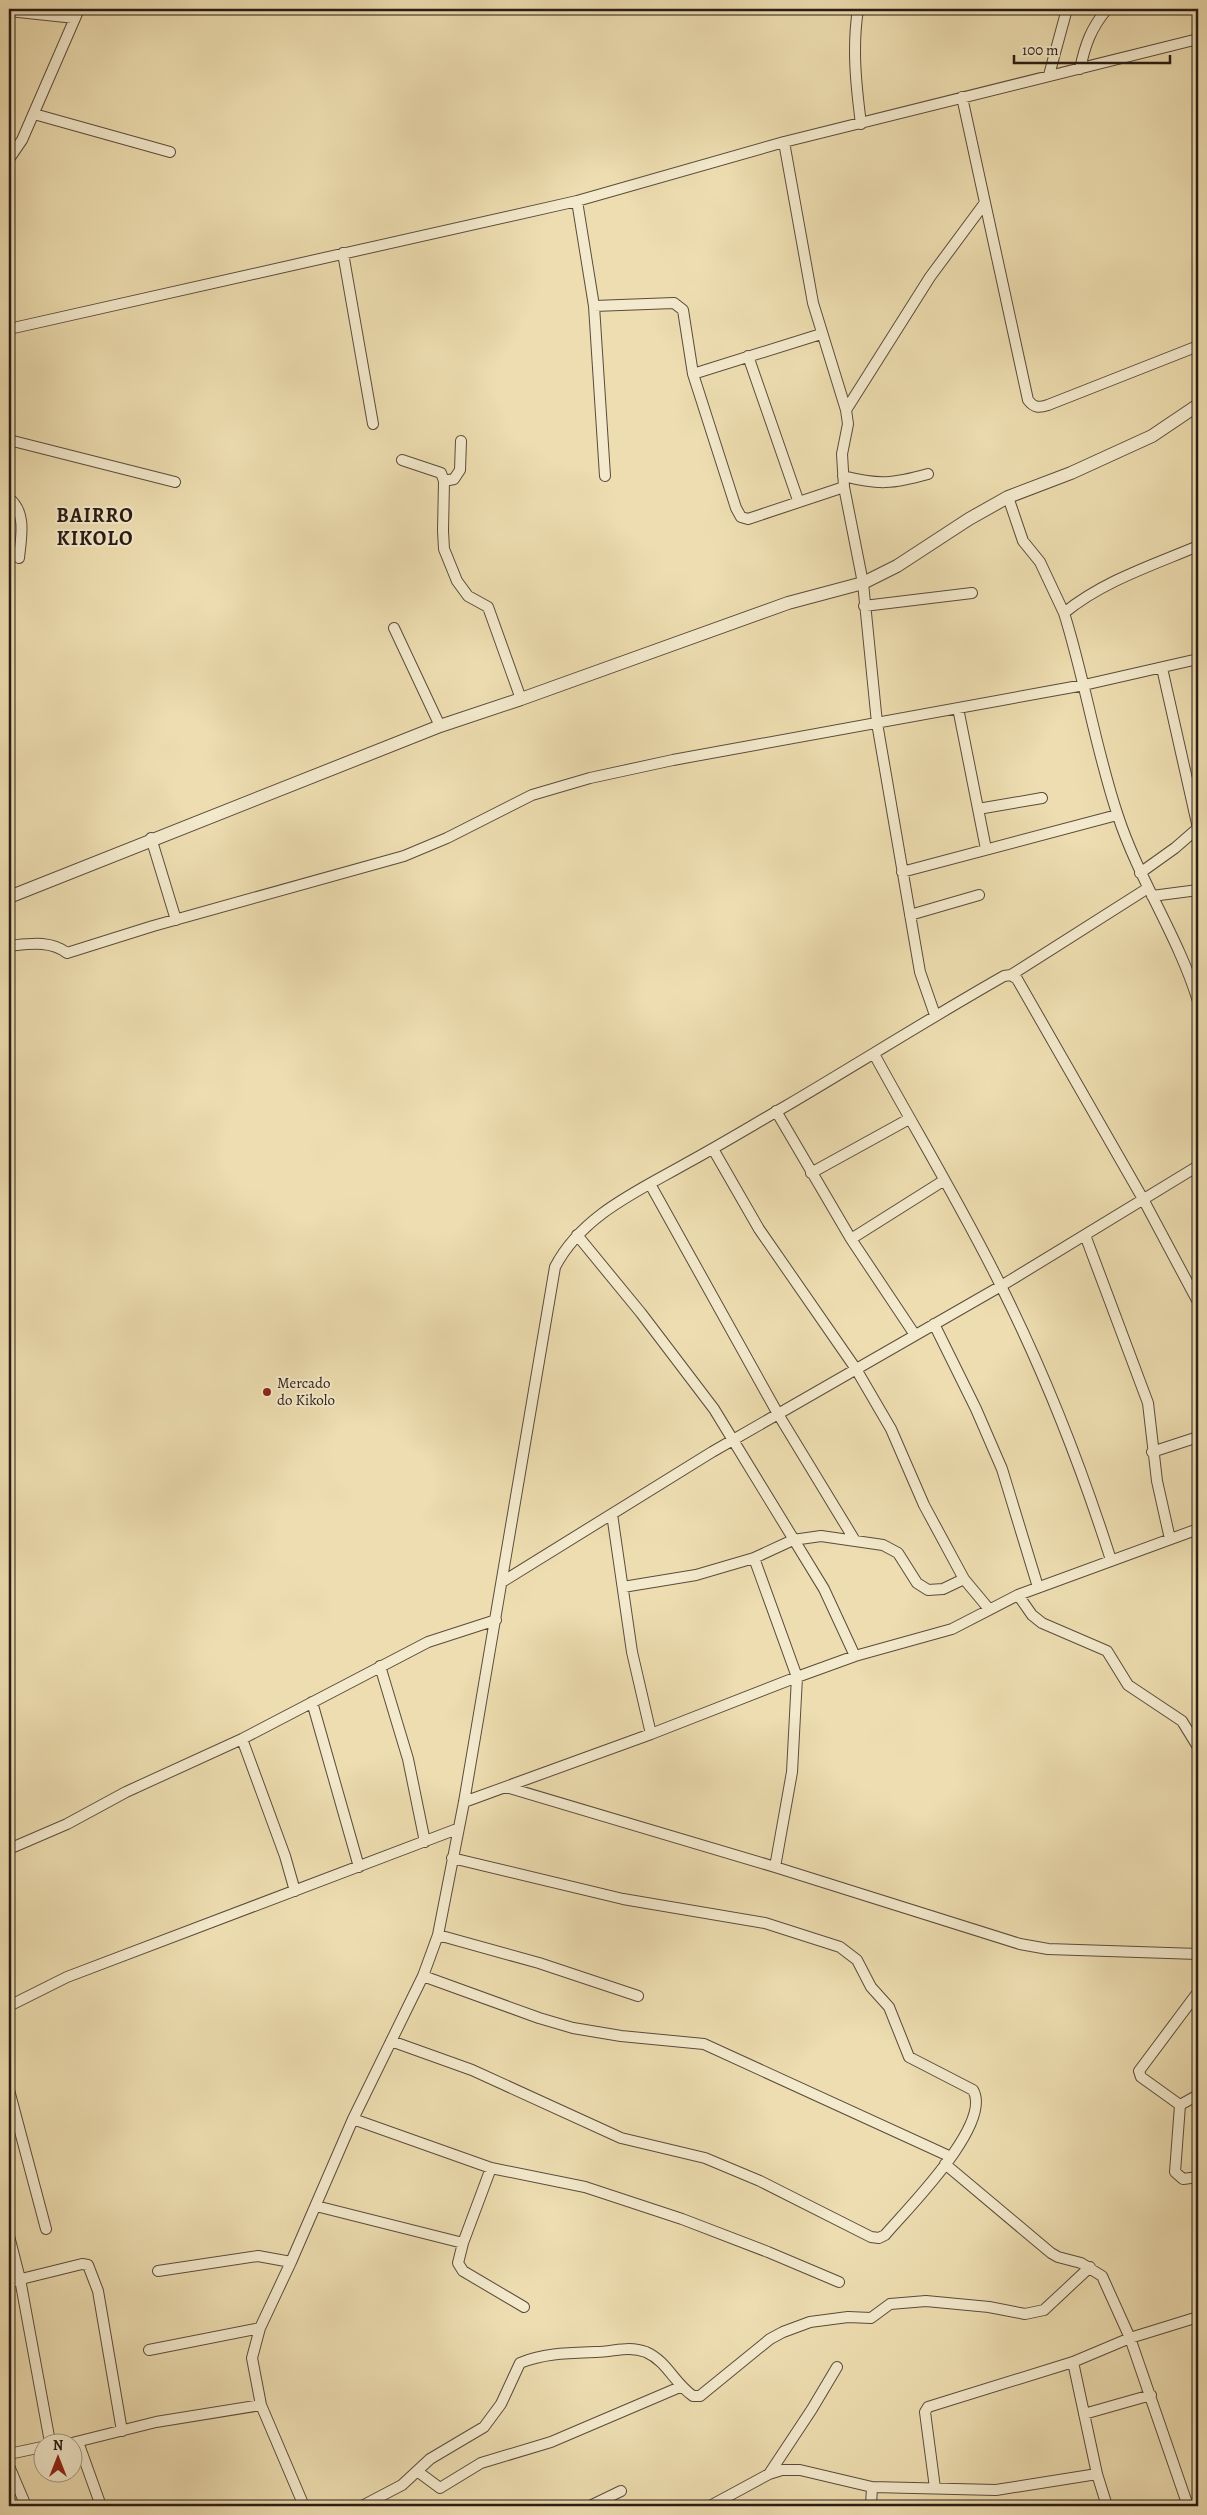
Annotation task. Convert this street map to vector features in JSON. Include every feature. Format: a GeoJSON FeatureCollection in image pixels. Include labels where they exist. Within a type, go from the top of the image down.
{"type":"FeatureCollection","features":[{"type":"Feature","properties":{"kind":"street"},"geometry":{"type":"LineString","coordinates":[[858,9],[855,25],[855,74],[862,124]]}},
{"type":"Feature","properties":{"kind":"street"},"geometry":{"type":"LineString","coordinates":[[1049,75],[1067,9]]}},
{"type":"Feature","properties":{"kind":"street"},"geometry":{"type":"LineString","coordinates":[[1080,69],[1086,41],[1094,24],[1107,9]]}},
{"type":"Feature","properties":{"kind":"street"},"geometry":{"type":"LineString","coordinates":[[9,11],[77,13],[22,140],[9,159]]}},
{"type":"Feature","properties":{"kind":"street"},"geometry":{"type":"LineString","coordinates":[[9,329],[577,202],[784,142],[1198,39]]}},
{"type":"Feature","properties":{"kind":"street"},"geometry":{"type":"LineString","coordinates":[[962,97],[1028,400],[1033,406],[1039,408],[1048,405],[1198,346]]}},
{"type":"Feature","properties":{"kind":"street"},"geometry":{"type":"LineString","coordinates":[[34,114],[170,152]]}},
{"type":"Feature","properties":{"kind":"street"},"geometry":{"type":"LineString","coordinates":[[784,142],[821,334],[846,410],[848,424],[842,454],[843,481],[863,583],[877,723],[920,972],[935,1015]]}},
{"type":"Feature","properties":{"kind":"street"},"geometry":{"type":"LineString","coordinates":[[577,202],[594,306],[605,476]]}},
{"type":"Feature","properties":{"kind":"street"},"geometry":{"type":"LineString","coordinates":[[846,410],[930,277],[984,204]]}},
{"type":"Feature","properties":{"kind":"street"},"geometry":{"type":"LineString","coordinates":[[343,253],[373,424]]}},
{"type":"Feature","properties":{"kind":"street"},"geometry":{"type":"LineString","coordinates":[[594,306],[678,305],[683,310],[693,374],[736,508],[741,517],[748,519],[843,481],[881,484],[896,483],[928,474]]}},
{"type":"Feature","properties":{"kind":"street"},"geometry":{"type":"LineString","coordinates":[[693,374],[821,334]]}},
{"type":"Feature","properties":{"kind":"street"},"geometry":{"type":"LineString","coordinates":[[748,356],[798,500]]}},
{"type":"Feature","properties":{"kind":"street"},"geometry":{"type":"LineString","coordinates":[[9,896],[151,838],[440,726],[521,699],[788,603],[863,583],[897,566],[969,519],[1008,497],[1077,470],[1152,436],[1198,405]]}},
{"type":"Feature","properties":{"kind":"street"},"geometry":{"type":"LineString","coordinates":[[9,440],[175,482]]}},
{"type":"Feature","properties":{"kind":"street"},"geometry":{"type":"LineString","coordinates":[[444,481],[454,479],[460,470],[461,441]]}},
{"type":"Feature","properties":{"kind":"street"},"geometry":{"type":"LineString","coordinates":[[402,460],[441,473],[444,481],[442,531],[444,549],[457,581],[468,596],[488,607],[521,699]]}},
{"type":"Feature","properties":{"kind":"street"},"geometry":{"type":"LineString","coordinates":[[1008,497],[1023,541],[1040,562],[1064,614],[1118,815],[1140,873],[1184,961],[1198,1001]]}},
{"type":"Feature","properties":{"kind":"street"},"geometry":{"type":"LineString","coordinates":[[9,498],[17,504],[20,513],[22,530],[19,558]]}},
{"type":"Feature","properties":{"kind":"street"},"geometry":{"type":"LineString","coordinates":[[1064,614],[1078,602],[1105,586],[1198,546]]}},
{"type":"Feature","properties":{"kind":"street"},"geometry":{"type":"LineString","coordinates":[[864,606],[972,593]]}},
{"type":"Feature","properties":{"kind":"street"},"geometry":{"type":"LineString","coordinates":[[394,628],[440,726]]}},
{"type":"Feature","properties":{"kind":"street"},"geometry":{"type":"LineString","coordinates":[[9,946],[36,943],[58,946],[67,953],[176,920],[404,856],[447,838],[532,794],[590,778],[1084,684],[1198,659]]}},
{"type":"Feature","properties":{"kind":"street"},"geometry":{"type":"LineString","coordinates":[[1140,873],[1175,848],[1198,828],[1162,668]]}},
{"type":"Feature","properties":{"kind":"street"},"geometry":{"type":"LineString","coordinates":[[958,708],[986,849]]}},
{"type":"Feature","properties":{"kind":"street"},"geometry":{"type":"LineString","coordinates":[[978,809],[1042,798]]}},
{"type":"Feature","properties":{"kind":"street"},"geometry":{"type":"LineString","coordinates":[[902,872],[1118,815]]}},
{"type":"Feature","properties":{"kind":"street"},"geometry":{"type":"LineString","coordinates":[[151,838],[176,920]]}},
{"type":"Feature","properties":{"kind":"street"},"geometry":{"type":"LineString","coordinates":[[304,2506],[261,2405],[252,2358],[260,2328],[292,2262],[352,2119],[423,1976],[438,1935],[496,1620],[555,1267],[564,1249],[602,1213],[874,1054],[935,1015],[1004,976],[1011,975],[1150,892],[1198,890]]}},
{"type":"Feature","properties":{"kind":"street"},"geometry":{"type":"LineString","coordinates":[[910,915],[979,895]]}},
{"type":"Feature","properties":{"kind":"street"},"geometry":{"type":"LineString","coordinates":[[1011,975],[1017,979],[1144,1199],[1197,1296]]}},
{"type":"Feature","properties":{"kind":"street"},"geometry":{"type":"LineString","coordinates":[[874,1054],[1001,1286],[1041,1372],[1085,1480],[1112,1560]]}},
{"type":"Feature","properties":{"kind":"street"},"geometry":{"type":"LineString","coordinates":[[776,1111],[810,1173],[915,1335]]}},
{"type":"Feature","properties":{"kind":"street"},"geometry":{"type":"LineString","coordinates":[[810,1173],[910,1119]]}},
{"type":"Feature","properties":{"kind":"street"},"geometry":{"type":"LineString","coordinates":[[713,1149],[759,1229],[856,1369],[891,1429],[924,1505],[964,1579],[989,1609]]}},
{"type":"Feature","properties":{"kind":"street"},"geometry":{"type":"LineString","coordinates":[[502,1582],[732,1440],[1001,1286],[1198,1166]]}},
{"type":"Feature","properties":{"kind":"street"},"geometry":{"type":"LineString","coordinates":[[851,1239],[943,1181]]}},
{"type":"Feature","properties":{"kind":"street"},"geometry":{"type":"LineString","coordinates":[[650,1184],[778,1414],[854,1539]]}},
{"type":"Feature","properties":{"kind":"street"},"geometry":{"type":"LineString","coordinates":[[577,1235],[683,1367],[714,1409],[824,1589],[855,1656]]}},
{"type":"Feature","properties":{"kind":"street"},"geometry":{"type":"LineString","coordinates":[[1085,1235],[1144,1390],[1150,1416],[1152,1452],[1170,1539]]}},
{"type":"Feature","properties":{"kind":"street"},"geometry":{"type":"LineString","coordinates":[[934,1324],[976,1408],[1002,1469],[1038,1587]]}},
{"type":"Feature","properties":{"kind":"street"},"geometry":{"type":"LineString","coordinates":[[1152,1452],[1198,1437]]}},
{"type":"Feature","properties":{"kind":"street"},"geometry":{"type":"LineString","coordinates":[[612,1514],[632,1652],[651,1734]]}},
{"type":"Feature","properties":{"kind":"street"},"geometry":{"type":"LineString","coordinates":[[464,1802],[651,1734],[855,1656],[952,1629],[1018,1595],[1198,1530]]}},
{"type":"Feature","properties":{"kind":"street"},"geometry":{"type":"LineString","coordinates":[[623,1587],[688,1577],[754,1558],[793,1540],[821,1536],[854,1539],[883,1545],[898,1553],[917,1583],[928,1590],[943,1589],[964,1579]]}},
{"type":"Feature","properties":{"kind":"street"},"geometry":{"type":"LineString","coordinates":[[754,1558],[797,1677],[792,1772],[775,1866]]}},
{"type":"Feature","properties":{"kind":"street"},"geometry":{"type":"LineString","coordinates":[[1018,1595],[1032,1615],[1042,1623],[1107,1651],[1128,1685],[1182,1721],[1198,1747]]}},
{"type":"Feature","properties":{"kind":"street"},"geometry":{"type":"LineString","coordinates":[[9,1849],[67,1824],[126,1792],[242,1739],[428,1642],[496,1620]]}},
{"type":"Feature","properties":{"kind":"street"},"geometry":{"type":"LineString","coordinates":[[380,1666],[408,1759],[425,1842]]}},
{"type":"Feature","properties":{"kind":"street"},"geometry":{"type":"LineString","coordinates":[[312,1702],[359,1867]]}},
{"type":"Feature","properties":{"kind":"street"},"geometry":{"type":"LineString","coordinates":[[242,1739],[285,1856],[295,1891]]}},
{"type":"Feature","properties":{"kind":"street"},"geometry":{"type":"LineString","coordinates":[[506,1787],[775,1866],[1036,1947],[1198,1954]]}},
{"type":"Feature","properties":{"kind":"street"},"geometry":{"type":"LineString","coordinates":[[9,2006],[68,1977],[457,1829]]}},
{"type":"Feature","properties":{"kind":"street"},"geometry":{"type":"LineString","coordinates":[[391,2041],[472,2070],[621,2138],[705,2158],[760,2181],[871,2237],[879,2238],[885,2235],[948,2160],[974,2119],[977,2097],[973,2090],[909,2057],[889,2007],[871,1987],[857,1960],[840,1948],[765,1923],[623,1899],[452,1858]]}},
{"type":"Feature","properties":{"kind":"street"},"geometry":{"type":"LineString","coordinates":[[438,1935],[563,1971],[638,1996]]}},
{"type":"Feature","properties":{"kind":"street"},"geometry":{"type":"LineString","coordinates":[[423,1976],[538,2018],[574,2028],[614,2035],[704,2044],[948,2160],[1050,2253],[1090,2267],[1102,2276],[1130,2338],[1188,2506]]}},
{"type":"Feature","properties":{"kind":"street"},"geometry":{"type":"LineString","coordinates":[[1180,2105],[1140,2077],[1139,2072],[1198,1992]]}},
{"type":"Feature","properties":{"kind":"street"},"geometry":{"type":"LineString","coordinates":[[9,2090],[46,2229]]}},
{"type":"Feature","properties":{"kind":"street"},"geometry":{"type":"LineString","coordinates":[[1180,2105],[1198,2095]]}},
{"type":"Feature","properties":{"kind":"street"},"geometry":{"type":"LineString","coordinates":[[1180,2105],[1175,2172],[1183,2179],[1198,2177]]}},
{"type":"Feature","properties":{"kind":"street"},"geometry":{"type":"LineString","coordinates":[[352,2119],[491,2168],[585,2187],[709,2229],[839,2282]]}},
{"type":"Feature","properties":{"kind":"street"},"geometry":{"type":"LineString","coordinates":[[491,2168],[463,2243],[458,2263],[463,2271],[524,2307]]}},
{"type":"Feature","properties":{"kind":"street"},"geometry":{"type":"LineString","coordinates":[[316,2206],[463,2243]]}},
{"type":"Feature","properties":{"kind":"street"},"geometry":{"type":"LineString","coordinates":[[9,2236],[20,2279],[48,2432]]}},
{"type":"Feature","properties":{"kind":"street"},"geometry":{"type":"LineString","coordinates":[[158,2271],[258,2256],[292,2262]]}},
{"type":"Feature","properties":{"kind":"street"},"geometry":{"type":"LineString","coordinates":[[9,2282],[82,2264],[88,2265],[98,2291],[122,2430]]}},
{"type":"Feature","properties":{"kind":"street"},"geometry":{"type":"LineString","coordinates":[[362,2506],[402,2485],[439,2453],[484,2427],[501,2404],[515,2370],[520,2363],[529,2359],[569,2352],[597,2352],[630,2348],[646,2352],[668,2368],[680,2387],[693,2396],[700,2396],[770,2338],[810,2322],[848,2317],[871,2318],[890,2304],[926,2301],[989,2307],[1025,2314],[1044,2310],[1090,2267]]}},
{"type":"Feature","properties":{"kind":"street"},"geometry":{"type":"LineString","coordinates":[[935,2488],[926,2412],[928,2407],[1073,2362],[1130,2338],[1198,2316]]}},
{"type":"Feature","properties":{"kind":"street"},"geometry":{"type":"LineString","coordinates":[[149,2350],[260,2328]]}},
{"type":"Feature","properties":{"kind":"street"},"geometry":{"type":"LineString","coordinates":[[1073,2362],[1097,2474],[1107,2506]]}},
{"type":"Feature","properties":{"kind":"street"},"geometry":{"type":"LineString","coordinates":[[769,2474],[812,2409],[836,2367]]}},
{"type":"Feature","properties":{"kind":"street"},"geometry":{"type":"LineString","coordinates":[[417,2471],[440,2488],[446,2487],[469,2469],[481,2463],[551,2442],[680,2387]]}},
{"type":"Feature","properties":{"kind":"street"},"geometry":{"type":"LineString","coordinates":[[1084,2414],[1151,2395]]}},
{"type":"Feature","properties":{"kind":"street"},"geometry":{"type":"LineString","coordinates":[[82,2440],[208,2412],[261,2405]]}},
{"type":"Feature","properties":{"kind":"street"},"geometry":{"type":"LineString","coordinates":[[9,2454],[32,2449]]}},
{"type":"Feature","properties":{"kind":"street"},"geometry":{"type":"LineString","coordinates":[[82,2457],[101,2506]]}},
{"type":"Feature","properties":{"kind":"street"},"geometry":{"type":"LineString","coordinates":[[9,2466],[26,2506]]}},
{"type":"Feature","properties":{"kind":"street"},"geometry":{"type":"LineString","coordinates":[[710,2506],[769,2474],[794,2469],[872,2487],[996,2490],[1097,2474]]}},
{"type":"Feature","properties":{"kind":"street"},"geometry":{"type":"LineString","coordinates":[[871,2506],[872,2487]]}},
{"type":"Feature","properties":{"kind":"street"},"geometry":{"type":"LineString","coordinates":[[590,2506],[621,2491]]}},
{"type":"Feature","properties":{"kind":"place","name":"Mercado do Kikolo"},"geometry":{"type":"Point","coordinates":[267,1392]}},
{"type":"Feature","properties":{"kind":"district","name":"BAIRRO KIKOLO"},"geometry":{"type":"Point","coordinates":[95,526]}}]}
